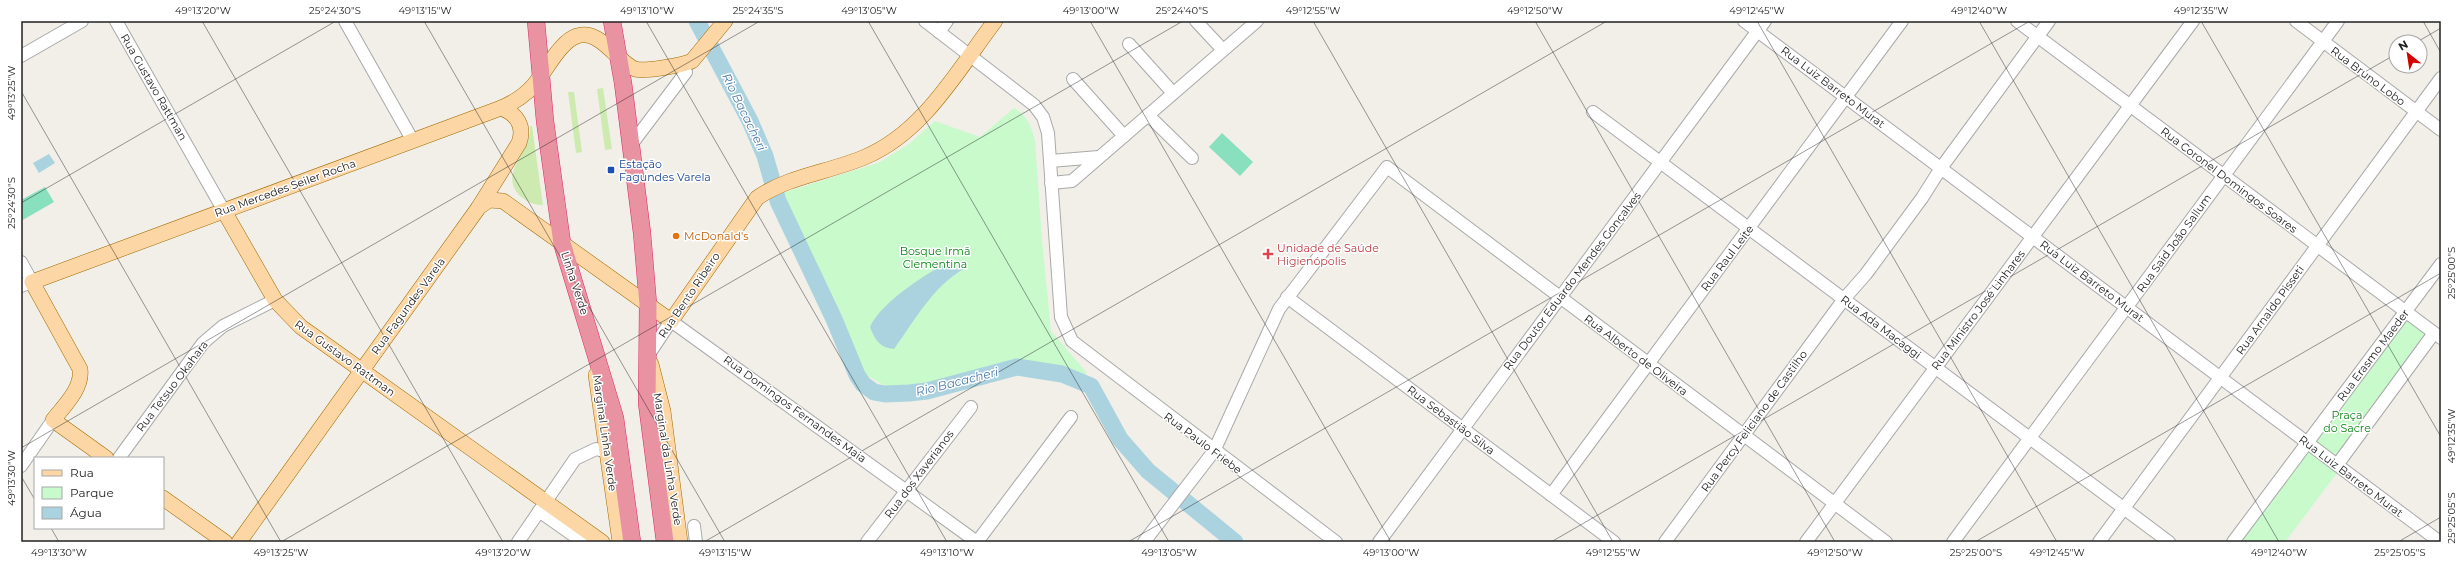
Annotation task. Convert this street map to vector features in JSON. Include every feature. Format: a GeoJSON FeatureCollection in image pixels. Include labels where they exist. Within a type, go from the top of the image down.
{"type":"FeatureCollection","features":[{"type":"Feature","properties":{"kind":"highway","name":"Linha Verde"},"geometry":{"type":"LineString","coordinates":[[536,21],[540,76],[562,243],[615,418],[632,542]]}},
{"type":"Feature","properties":{"kind":"highway"},"geometry":{"type":"LineString","coordinates":[[612,21],[631,145],[642,233],[648,304],[648,414],[665,542]]}},
{"type":"Feature","properties":{"kind":"main road"},"geometry":{"type":"LineString","coordinates":[[618,55],[632,68],[641,70],[688,63],[696,59],[724,21]]}},
{"type":"Feature","properties":{"kind":"main road"},"geometry":{"type":"LineString","coordinates":[[969,55],[995,21]]}},
{"type":"Feature","properties":{"kind":"main road","name":"Rua Mercedes Seiler Rocha"},"geometry":{"type":"LineString","coordinates":[[27,284],[501,108],[524,94],[563,47],[577,35],[595,39],[618,55]]}},
{"type":"Feature","properties":{"kind":"main road","name":"Rua Bento Ribeiro"},"geometry":{"type":"LineString","coordinates":[[671,321],[757,198],[783,185],[864,157],[901,137],[920,119],[969,55]]}},
{"type":"Feature","properties":{"kind":"main road","name":"Rua Fagundes Varela"},"geometry":{"type":"LineString","coordinates":[[239,542],[479,207],[521,136],[518,121],[509,111],[501,108]]}},
{"type":"Feature","properties":{"kind":"main road","name":"Rua Domingos Fernandes Maia"},"geometry":{"type":"LineString","coordinates":[[479,207],[489,200],[498,199],[671,321]]}},
{"type":"Feature","properties":{"kind":"main road","name":"Rua Gustavo Rattman"},"geometry":{"type":"LineString","coordinates":[[224,211],[275,300],[300,327],[362,370],[542,506],[602,542]]}},
{"type":"Feature","properties":{"kind":"main road"},"geometry":{"type":"LineString","coordinates":[[27,284],[76,358],[81,375],[77,387],[53,420],[105,457]]}},
{"type":"Feature","properties":{"kind":"main road","name":"Marginal Linha Verde"},"geometry":{"type":"LineString","coordinates":[[588,325],[608,452],[620,542]]}},
{"type":"Feature","properties":{"kind":"main road","name":"Marginal da Linha Verde"},"geometry":{"type":"LineString","coordinates":[[649,354],[663,411],[680,542]]}},
{"type":"Feature","properties":{"kind":"main road"},"geometry":{"type":"LineString","coordinates":[[164,499],[225,542]]}},
{"type":"Feature","properties":{"kind":"street"},"geometry":{"type":"LineString","coordinates":[[21,56],[82,21]]}},
{"type":"Feature","properties":{"kind":"street","name":"Rua Gustavo Rattman"},"geometry":{"type":"LineString","coordinates":[[116,21],[224,211]]}},
{"type":"Feature","properties":{"kind":"street"},"geometry":{"type":"LineString","coordinates":[[345,21],[413,141]]}},
{"type":"Feature","properties":{"kind":"street"},"geometry":{"type":"LineString","coordinates":[[925,21],[1039,110],[1046,124],[1051,183],[1072,181],[1257,21]]}},
{"type":"Feature","properties":{"kind":"street"},"geometry":{"type":"LineString","coordinates":[[939,32],[947,21]]}},
{"type":"Feature","properties":{"kind":"street"},"geometry":{"type":"LineString","coordinates":[[1196,21],[1223,50]]}},
{"type":"Feature","properties":{"kind":"street","name":"Rua Luiz Barreto Murat"},"geometry":{"type":"LineString","coordinates":[[1744,21],[2440,542]]}},
{"type":"Feature","properties":{"kind":"street","name":"Rua Doutor Eduardo Mendes Gonçalves"},"geometry":{"type":"LineString","coordinates":[[1379,542],[1765,21]]}},
{"type":"Feature","properties":{"kind":"street","name":"Rua Raul Leite"},"geometry":{"type":"LineString","coordinates":[[1551,495],[1902,21]]}},
{"type":"Feature","properties":{"kind":"street","name":"Rua Coronel Domingos Soares"},"geometry":{"type":"LineString","coordinates":[[2017,21],[2438,336]]}},
{"type":"Feature","properties":{"kind":"street","name":"Rua Percy Feliciano de Castilho"},"geometry":{"type":"LineString","coordinates":[[1665,542],[1844,299],[1861,269],[1915,196],[1941,168],[2049,21]]}},
{"type":"Feature","properties":{"kind":"street","name":"Rua Ministro José Linhares"},"geometry":{"type":"LineString","coordinates":[[1806,542],[2192,21]]}},
{"type":"Feature","properties":{"kind":"street","name":"Rua Bruno Lobo"},"geometry":{"type":"LineString","coordinates":[[2296,21],[2441,130]]}},
{"type":"Feature","properties":{"kind":"street","name":"Rua Said João Sallum"},"geometry":{"type":"LineString","coordinates":[[1953,542],[2338,21]]}},
{"type":"Feature","properties":{"kind":"street"},"geometry":{"type":"LineString","coordinates":[[1129,44],[1174,93]]}},
{"type":"Feature","properties":{"kind":"street"},"geometry":{"type":"LineString","coordinates":[[631,145],[686,72]]}},
{"type":"Feature","properties":{"kind":"street","name":"Rua Arnaldo Pisseti"},"geometry":{"type":"LineString","coordinates":[[2099,542],[2441,78]]}},
{"type":"Feature","properties":{"kind":"street"},"geometry":{"type":"LineString","coordinates":[[1073,79],[1124,136]]}},
{"type":"Feature","properties":{"kind":"street","name":"Rua Ada Macaggi"},"geometry":{"type":"LineString","coordinates":[[1593,112],[2169,542]]}},
{"type":"Feature","properties":{"kind":"street"},"geometry":{"type":"LineString","coordinates":[[1148,115],[1192,158]]}},
{"type":"Feature","properties":{"kind":"street"},"geometry":{"type":"LineString","coordinates":[[1050,161],[1100,157]]}},
{"type":"Feature","properties":{"kind":"street","name":"Rua Alberto de Oliveira"},"geometry":{"type":"LineString","coordinates":[[1287,297],[1387,167],[1886,542]]}},
{"type":"Feature","properties":{"kind":"street","name":"Rua Paulo Friebe"},"geometry":{"type":"LineString","coordinates":[[1051,183],[1061,317],[1072,341],[1214,451],[1336,542]]}},
{"type":"Feature","properties":{"kind":"street"},"geometry":{"type":"LineString","coordinates":[[21,262],[27,284]]}},
{"type":"Feature","properties":{"kind":"street","name":"Rua Erasmo Maeder"},"geometry":{"type":"LineString","coordinates":[[2234,542],[2441,264]]}},
{"type":"Feature","properties":{"kind":"street"},"geometry":{"type":"LineString","coordinates":[[1144,542],[1214,451],[1273,321],[1287,297]]}},
{"type":"Feature","properties":{"kind":"street","name":"Rua Sebastião Silva"},"geometry":{"type":"LineString","coordinates":[[1287,297],[1614,542]]}},
{"type":"Feature","properties":{"kind":"street","name":"Rua Tetsuo Okahara"},"geometry":{"type":"LineString","coordinates":[[121,457],[203,343],[223,326],[275,300]]}},
{"type":"Feature","properties":{"kind":"street","name":"Rua Bento Ribeiro"},"geometry":{"type":"LineString","coordinates":[[649,354],[671,321]]}},
{"type":"Feature","properties":{"kind":"street","name":"Rua Domingos Fernandes Maia"},"geometry":{"type":"LineString","coordinates":[[671,321],[977,542]]}},
{"type":"Feature","properties":{"kind":"street"},"geometry":{"type":"LineString","coordinates":[[2337,465],[2438,336]]}},
{"type":"Feature","properties":{"kind":"street","name":"Rua dos Xaverianos"},"geometry":{"type":"LineString","coordinates":[[867,542],[971,407]]}},
{"type":"Feature","properties":{"kind":"street"},"geometry":{"type":"LineString","coordinates":[[977,542],[1071,418]]}},
{"type":"Feature","properties":{"kind":"street"},"geometry":{"type":"LineString","coordinates":[[21,466],[53,420]]}},
{"type":"Feature","properties":{"kind":"street"},"geometry":{"type":"LineString","coordinates":[[518,542],[570,465],[581,454],[596,449],[608,452]]}},
{"type":"Feature","properties":{"kind":"street"},"geometry":{"type":"LineString","coordinates":[[542,506],[583,542]]}},
{"type":"Feature","properties":{"kind":"street"},"geometry":{"type":"LineString","coordinates":[[694,526],[696,542]]}},
{"type":"Feature","properties":{"kind":"green space"},"geometry":{"type":"Polygon","coordinates":[[[603,88],[612,149],[605,150],[597,89],[603,88]]]}},
{"type":"Feature","properties":{"kind":"green space"},"geometry":{"type":"Polygon","coordinates":[[[568,92],[574,92],[582,152],[576,153],[568,92]]]}},
{"type":"Feature","properties":{"kind":"green space","name":"Bosque Irmã Clementina"},"geometry":{"type":"Polygon","coordinates":[[[1014,108],[1028,121],[1035,140],[1042,240],[1051,331],[1086,372],[1087,384],[1062,372],[1017,366],[930,384],[889,388],[864,374],[841,313],[782,193],[878,163],[909,144],[935,121],[980,137],[1014,108]]]}},
{"type":"Feature","properties":{"kind":"green space"},"geometry":{"type":"Polygon","coordinates":[[[530,126],[532,126],[543,205],[531,203],[520,196],[514,187],[512,179],[514,170],[526,144],[530,126]]]}},
{"type":"Feature","properties":{"kind":"green space"},"geometry":{"type":"Polygon","coordinates":[[[1222,133],[1253,162],[1240,176],[1209,147],[1222,133]]]}},
{"type":"Feature","properties":{"kind":"green space"},"geometry":{"type":"Polygon","coordinates":[[[45,187],[54,202],[21,221],[21,200],[45,187]]]}},
{"type":"Feature","properties":{"kind":"green space","name":"Praça do Sacre"},"geometry":{"type":"Polygon","coordinates":[[[2408,319],[2428,334],[2337,456],[2316,441],[2408,319]]]}},
{"type":"Feature","properties":{"kind":"green space"},"geometry":{"type":"Polygon","coordinates":[[[2308,452],[2337,473],[2285,542],[2241,542],[2308,452]]]}},
{"type":"Feature","properties":{"kind":"water"},"geometry":{"type":"Polygon","coordinates":[[[49,154],[55,163],[39,173],[33,163],[49,154]]]}},
{"type":"Feature","properties":{"kind":"water"},"geometry":{"type":"Polygon","coordinates":[[[953,260],[965,268],[943,284],[925,304],[894,349],[882,345],[874,336],[870,327],[876,317],[906,289],[931,272],[953,260]]]}},
{"type":"Feature","properties":{"kind":"waterway","name":"Rio Bacacheri"},"geometry":{"type":"LineString","coordinates":[[697,21],[750,121],[765,156],[778,201],[834,319],[857,375],[863,384],[874,392],[885,394],[909,393],[927,391],[1017,367],[1062,374],[1091,386],[1120,439],[1148,471],[1235,542]]}},
{"type":"Feature","properties":{"kind":"place","name":"Estação Fagundes Varela"},"geometry":{"type":"Point","coordinates":[611,170]}},
{"type":"Feature","properties":{"kind":"place","name":"McDonald's"},"geometry":{"type":"Point","coordinates":[676,236]}},
{"type":"Feature","properties":{"kind":"place","name":"Unidade de Saúde Higienópolis"},"geometry":{"type":"Point","coordinates":[1268,254]}}]}
